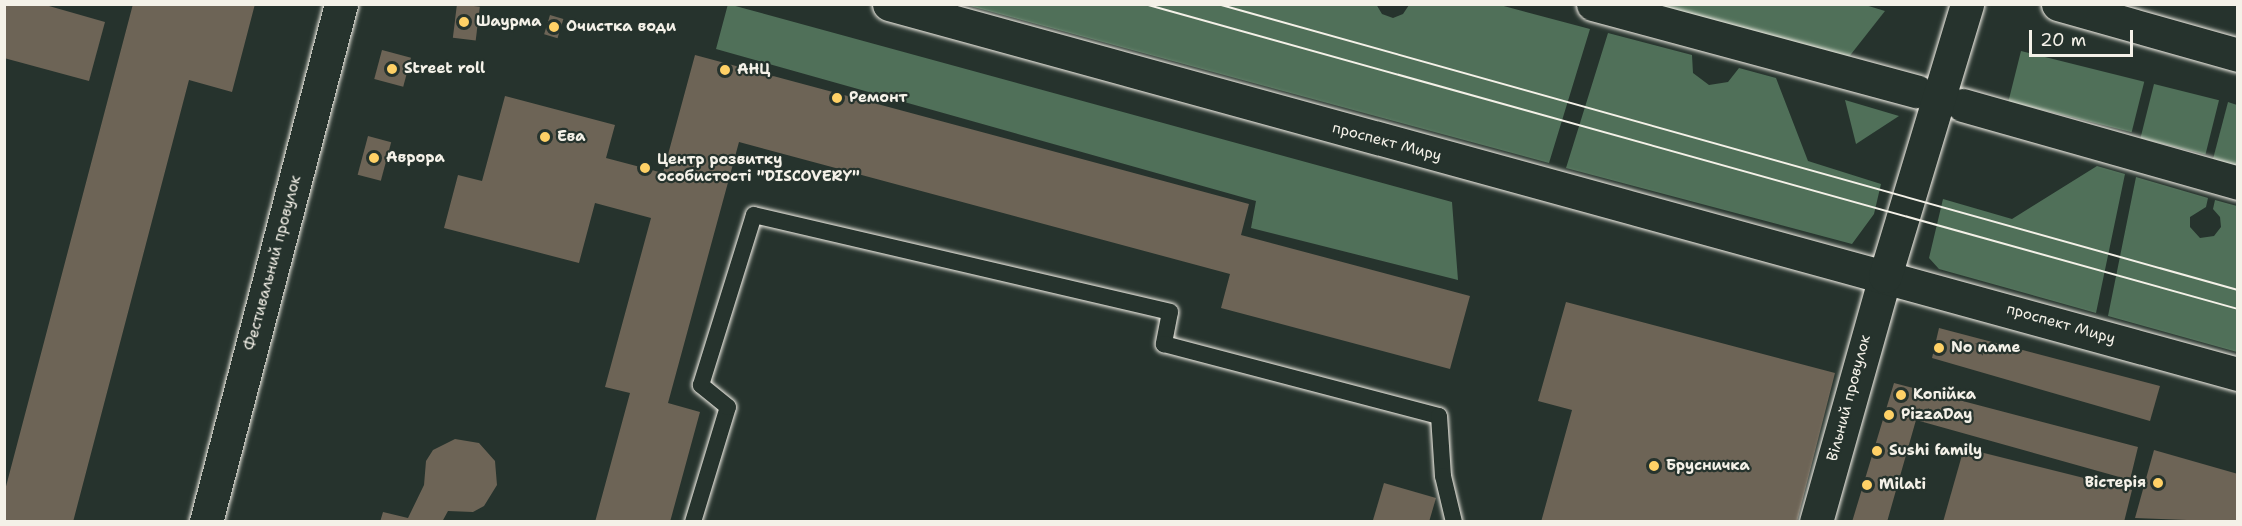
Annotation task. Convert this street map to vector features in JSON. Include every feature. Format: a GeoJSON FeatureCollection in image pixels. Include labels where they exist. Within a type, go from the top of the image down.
{"type":"FeatureCollection","features":[{"type":"Feature","properties":{"kind":"street","name":"Фестивальний провулок"},"geometry":{"type":"LineString","coordinates":[[206,522],[341,4]]}},
{"type":"Feature","properties":{"kind":"street","name":"проспект Миру"},"geometry":{"type":"LineString","coordinates":[[889,4],[1845,269],[1885,276],[2238,374]]}},
{"type":"Feature","properties":{"kind":"street"},"geometry":{"type":"LineString","coordinates":[[1593,4],[1916,91]]}},
{"type":"Feature","properties":{"kind":"street"},"geometry":{"type":"LineString","coordinates":[[1885,276],[1967,4]]}},
{"type":"Feature","properties":{"kind":"street"},"geometry":{"type":"LineString","coordinates":[[2058,4],[2238,55]]}},
{"type":"Feature","properties":{"kind":"street"},"geometry":{"type":"LineString","coordinates":[[1964,105],[2238,183]]}},
{"type":"Feature","properties":{"kind":"street","name":"Вільний провулок"},"geometry":{"type":"LineString","coordinates":[[1816,522],[1885,276]]}},
{"type":"Feature","properties":{"kind":"lane"},"geometry":{"type":"LineString","coordinates":[[693,522],[728,407],[701,385],[754,215],[1170,312],[1164,344],[1439,416],[1443,476],[1454,522]]}},
{"type":"Feature","properties":{"kind":"green space"},"geometry":{"type":"Polygon","coordinates":[[[728,4],[1452,202],[1458,280],[1251,228],[1256,201],[716,49],[728,4]]]}},
{"type":"Feature","properties":{"kind":"green space"},"geometry":{"type":"Polygon","coordinates":[[[1376,4],[1382,14],[1393,18],[1403,14],[1409,5],[1500,5],[1590,29],[1549,163],[966,5],[1376,4]]]}},
{"type":"Feature","properties":{"kind":"green space"},"geometry":{"type":"Polygon","coordinates":[[[1862,4],[1885,11],[1848,58],[1651,5],[1862,4]]]}},
{"type":"Feature","properties":{"kind":"green space"},"geometry":{"type":"Polygon","coordinates":[[[1608,33],[1692,55],[1693,73],[1709,85],[1728,82],[1739,68],[1776,78],[1808,161],[1881,184],[1874,214],[1852,244],[1566,168],[1608,33]]]}},
{"type":"Feature","properties":{"kind":"green space"},"geometry":{"type":"Polygon","coordinates":[[[2021,51],[2144,82],[2132,132],[2008,101],[2021,51]]]}},
{"type":"Feature","properties":{"kind":"green space"},"geometry":{"type":"Polygon","coordinates":[[[2154,84],[2219,100],[2205,155],[2140,138],[2154,84]]]}},
{"type":"Feature","properties":{"kind":"green space"},"geometry":{"type":"Polygon","coordinates":[[[1845,100],[1899,116],[1856,144],[1845,100]]]}},
{"type":"Feature","properties":{"kind":"green space"},"geometry":{"type":"Polygon","coordinates":[[[2228,102],[2237,105],[2237,166],[2213,159],[2228,102]]]}},
{"type":"Feature","properties":{"kind":"green space"},"geometry":{"type":"Polygon","coordinates":[[[2097,166],[2125,174],[2096,313],[1939,269],[1929,258],[1943,199],[2012,219],[2097,166]]]}},
{"type":"Feature","properties":{"kind":"green space"},"geometry":{"type":"Polygon","coordinates":[[[2136,177],[2208,198],[2206,207],[2190,217],[2190,227],[2200,238],[2214,236],[2221,227],[2220,217],[2213,209],[2215,200],[2237,206],[2237,352],[2108,316],[2136,177]]]}},
{"type":"Feature","properties":{"kind":"building"},"geometry":{"type":"Polygon","coordinates":[[[4,4],[42,4],[105,22],[89,81],[4,58],[4,4]]]}},
{"type":"Feature","properties":{"kind":"building"},"geometry":{"type":"Polygon","coordinates":[[[133,4],[255,4],[232,92],[189,80],[73,522],[4,522],[4,494],[133,4]]]}},
{"type":"Feature","properties":{"kind":"building","name":"Шаурма"},"geometry":{"type":"Polygon","coordinates":[[[457,4],[480,7],[476,41],[453,38],[457,4]]]}},
{"type":"Feature","properties":{"kind":"building","name":"Очистка води"},"geometry":{"type":"Polygon","coordinates":[[[550,15],[563,19],[558,38],[544,34],[550,15]]]}},
{"type":"Feature","properties":{"kind":"building","name":"Street roll"},"geometry":{"type":"Polygon","coordinates":[[[382,50],[411,58],[403,87],[374,79],[382,50]]]}},
{"type":"Feature","properties":{"kind":"building"},"geometry":{"type":"Polygon","coordinates":[[[695,55],[1249,204],[1241,235],[1470,296],[1450,369],[1221,308],[1230,274],[739,142],[668,403],[700,412],[670,522],[595,522],[630,393],[605,387],[651,218],[595,203],[579,263],[444,228],[458,175],[482,181],[505,96],[615,125],[606,158],[663,173],[695,55]]]}},
{"type":"Feature","properties":{"kind":"building","name":"Аврора"},"geometry":{"type":"Polygon","coordinates":[[[368,136],[391,142],[381,181],[358,175],[368,136]]]}},
{"type":"Feature","properties":{"kind":"building","name":"Брусничка"},"geometry":{"type":"Polygon","coordinates":[[[1566,302],[1835,373],[1797,522],[1541,522],[1572,410],[1538,401],[1566,302]]]}},
{"type":"Feature","properties":{"kind":"building"},"geometry":{"type":"Polygon","coordinates":[[[1939,328],[2160,386],[2150,421],[1932,358],[1939,328]]]}},
{"type":"Feature","properties":{"kind":"building"},"geometry":{"type":"Polygon","coordinates":[[[1894,383],[2138,447],[2130,480],[1916,420],[1887,522],[1852,522],[1894,383]]]}},
{"type":"Feature","properties":{"kind":"building"},"geometry":{"type":"Polygon","coordinates":[[[455,439],[479,443],[495,461],[497,485],[484,506],[473,512],[448,511],[442,522],[380,522],[383,512],[408,518],[424,485],[426,461],[433,450],[455,439]]]}},
{"type":"Feature","properties":{"kind":"building"},"geometry":{"type":"Polygon","coordinates":[[[1964,448],[2132,490],[2124,522],[1943,522],[1964,448]]]}},
{"type":"Feature","properties":{"kind":"building"},"geometry":{"type":"Polygon","coordinates":[[[2154,450],[2238,474],[2238,522],[2135,518],[2154,450]]]}},
{"type":"Feature","properties":{"kind":"building"},"geometry":{"type":"Polygon","coordinates":[[[1384,483],[1436,498],[1429,522],[1373,520],[1384,483]]]}},
{"type":"Feature","properties":{"kind":"tram line"},"geometry":{"type":"LineString","coordinates":[[1145,4],[2238,309]]}},
{"type":"Feature","properties":{"kind":"tram line"},"geometry":{"type":"LineString","coordinates":[[1218,4],[2238,290]]}},
{"type":"Feature","properties":{"kind":"place","name":"Шаурма"},"geometry":{"type":"Point","coordinates":[464,22]}},
{"type":"Feature","properties":{"kind":"place","name":"Очистка води"},"geometry":{"type":"Point","coordinates":[554,27]}},
{"type":"Feature","properties":{"kind":"place","name":"Street roll"},"geometry":{"type":"Point","coordinates":[392,69]}},
{"type":"Feature","properties":{"kind":"place","name":"АНЦ"},"geometry":{"type":"Point","coordinates":[725,70]}},
{"type":"Feature","properties":{"kind":"place","name":"Ремонт"},"geometry":{"type":"Point","coordinates":[837,98]}},
{"type":"Feature","properties":{"kind":"place","name":"Ева"},"geometry":{"type":"Point","coordinates":[545,137]}},
{"type":"Feature","properties":{"kind":"place","name":"Аврора"},"geometry":{"type":"Point","coordinates":[374,158]}},
{"type":"Feature","properties":{"kind":"place","name":"Центр розвитку особистості \"DISCOVERY\""},"geometry":{"type":"Point","coordinates":[645,168]}},
{"type":"Feature","properties":{"kind":"place","name":"No name"},"geometry":{"type":"Point","coordinates":[1939,348]}},
{"type":"Feature","properties":{"kind":"place","name":"Копійка"},"geometry":{"type":"Point","coordinates":[1901,395]}},
{"type":"Feature","properties":{"kind":"place","name":"PizzaDay"},"geometry":{"type":"Point","coordinates":[1889,415]}},
{"type":"Feature","properties":{"kind":"place","name":"Sushi family"},"geometry":{"type":"Point","coordinates":[1877,451]}},
{"type":"Feature","properties":{"kind":"place","name":"Брусничка"},"geometry":{"type":"Point","coordinates":[1654,466]}},
{"type":"Feature","properties":{"kind":"place","name":"Вістерія"},"geometry":{"type":"Point","coordinates":[2158,483]}},
{"type":"Feature","properties":{"kind":"place","name":"Milati"},"geometry":{"type":"Point","coordinates":[1867,485]}}]}
